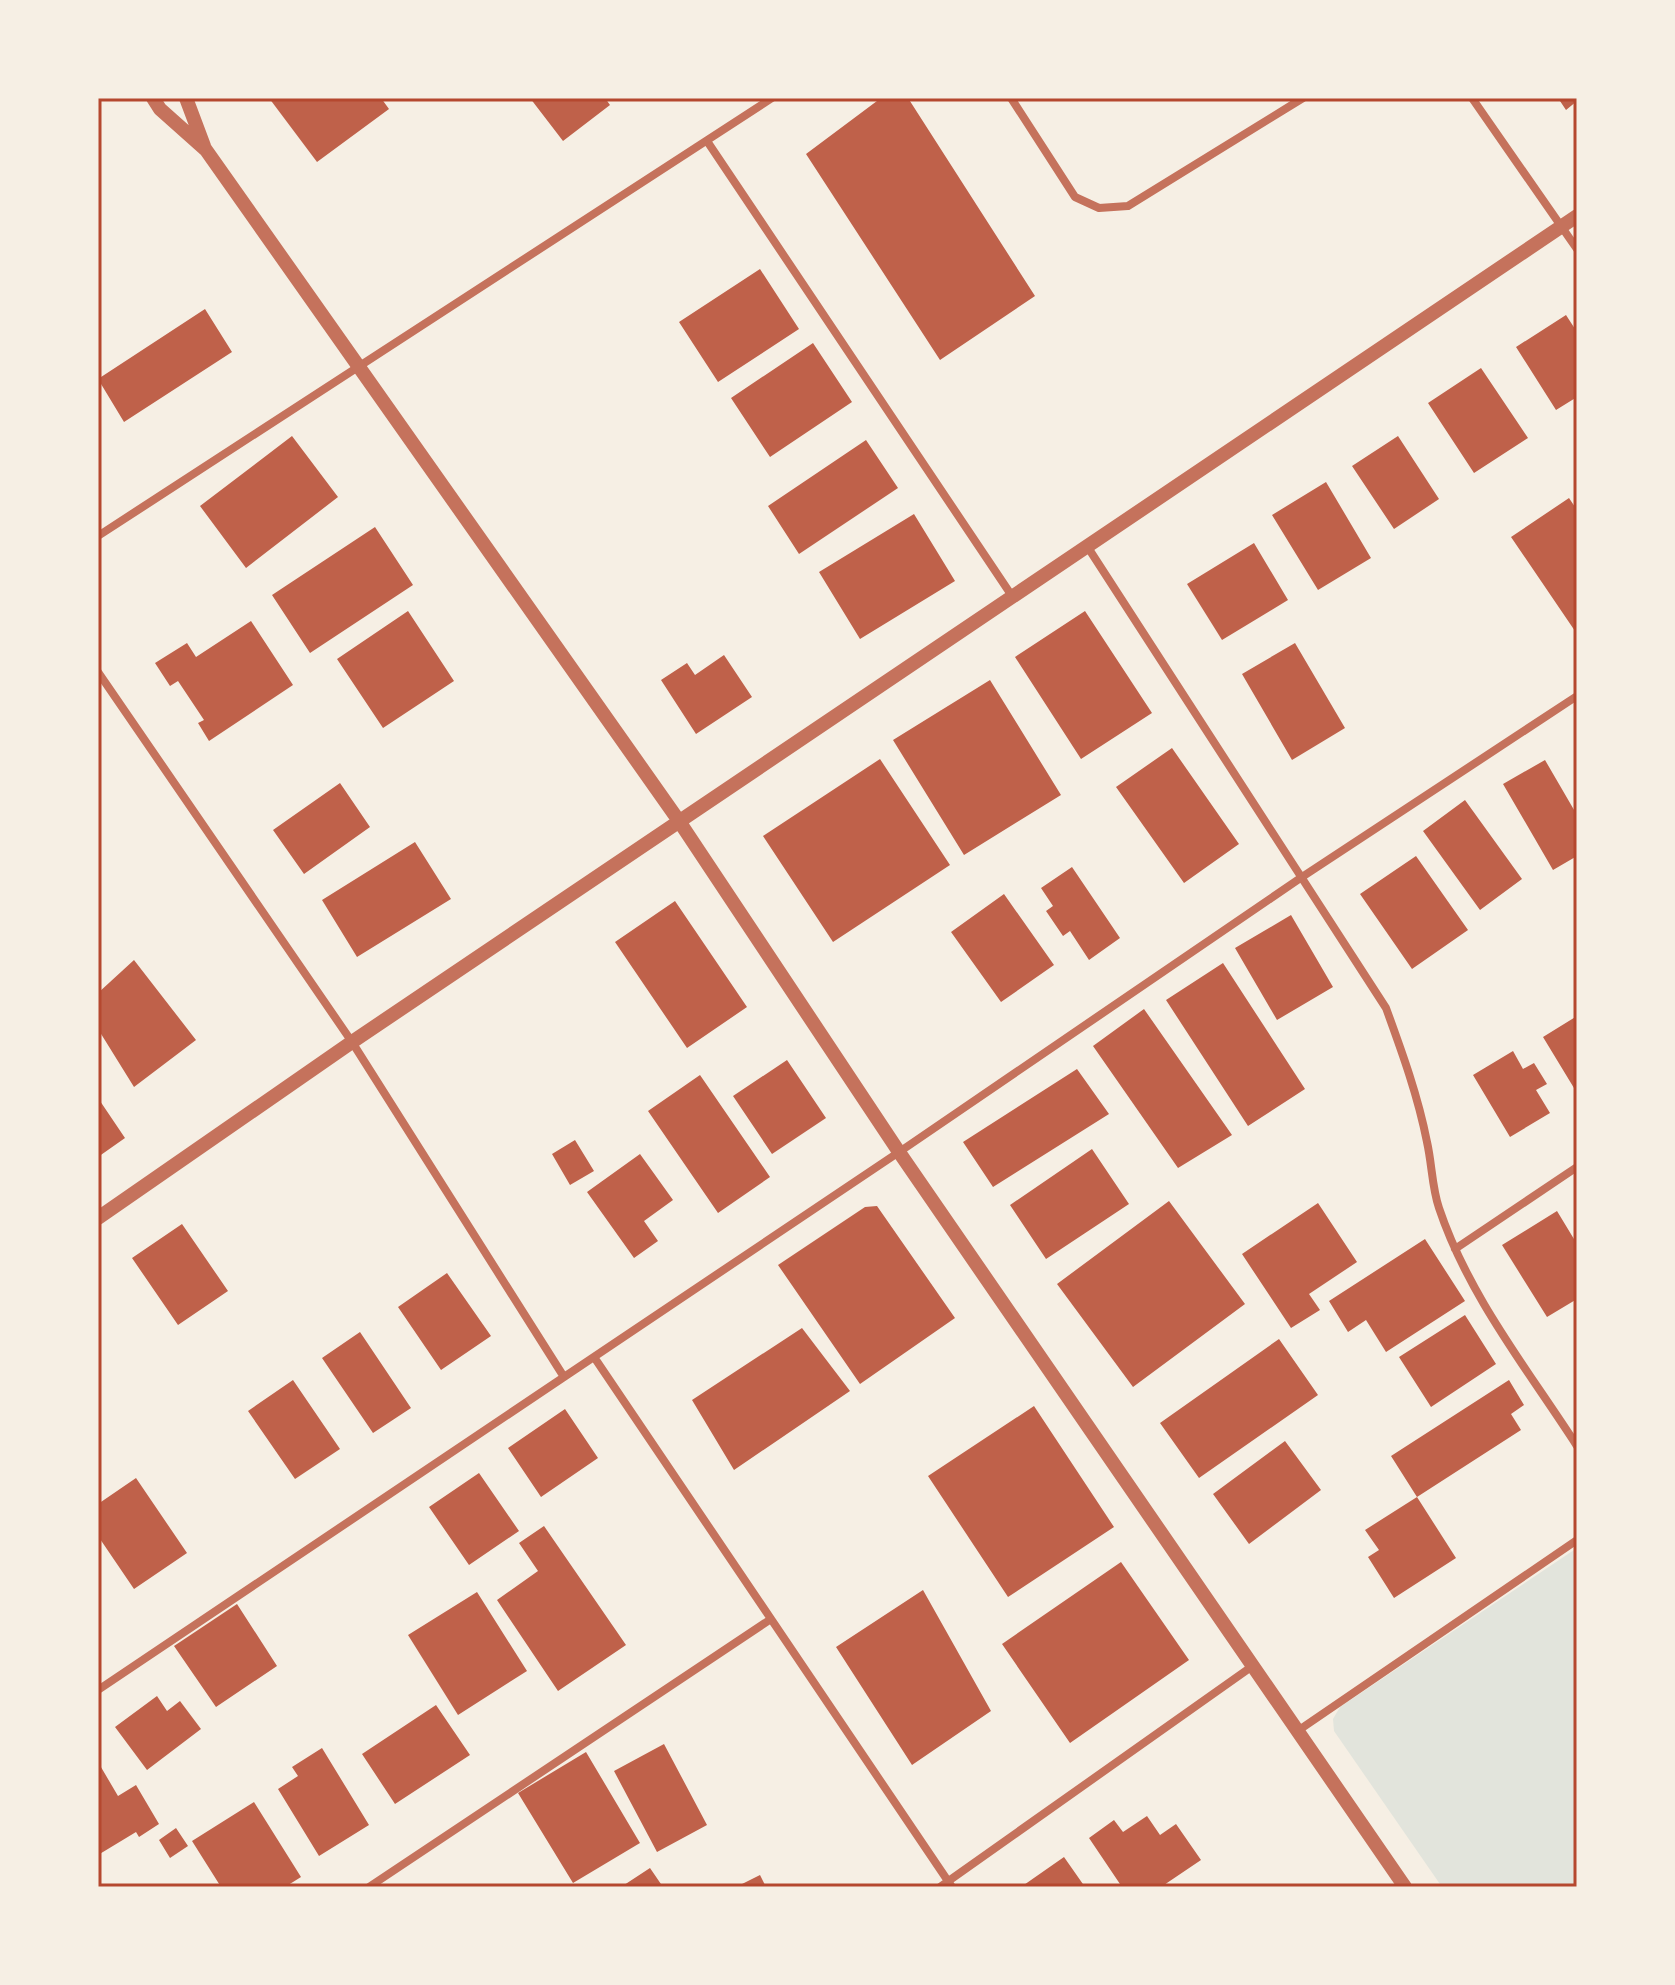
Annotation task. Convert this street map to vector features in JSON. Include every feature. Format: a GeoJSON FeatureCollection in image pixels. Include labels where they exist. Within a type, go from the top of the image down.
{"type":"FeatureCollection","features":[{"type":"Feature","properties":{"kind":"street"},"geometry":{"type":"LineString","coordinates":[[153,98],[160,109],[206,150],[679,821],[899,1152],[1405,1887]]}},
{"type":"Feature","properties":{"kind":"street"},"geometry":{"type":"LineString","coordinates":[[186,98],[206,150]]}},
{"type":"Feature","properties":{"kind":"street"},"geometry":{"type":"LineString","coordinates":[[98,536],[772,98]]}},
{"type":"Feature","properties":{"kind":"street"},"geometry":{"type":"LineString","coordinates":[[1011,98],[1075,197],[1099,208],[1128,206],[1303,98]]}},
{"type":"Feature","properties":{"kind":"street"},"geometry":{"type":"LineString","coordinates":[[1472,98],[1577,249]]}},
{"type":"Feature","properties":{"kind":"street"},"geometry":{"type":"LineString","coordinates":[[707,141],[1012,596]]}},
{"type":"Feature","properties":{"kind":"street"},"geometry":{"type":"LineString","coordinates":[[98,1218],[352,1042],[1577,216]]}},
{"type":"Feature","properties":{"kind":"street"},"geometry":{"type":"LineString","coordinates":[[1087,546],[1386,1008],[1410,1073],[1428,1143],[1438,1205],[1455,1249],[1484,1303],[1577,1446]]}},
{"type":"Feature","properties":{"kind":"street"},"geometry":{"type":"LineString","coordinates":[[98,672],[352,1042],[564,1377]]}},
{"type":"Feature","properties":{"kind":"street"},"geometry":{"type":"LineString","coordinates":[[98,1690],[1302,877],[1577,696]]}},
{"type":"Feature","properties":{"kind":"street"},"geometry":{"type":"LineString","coordinates":[[1455,1249],[1577,1167]]}},
{"type":"Feature","properties":{"kind":"street"},"geometry":{"type":"LineString","coordinates":[[594,1357],[946,1885],[1254,1665]]}},
{"type":"Feature","properties":{"kind":"street"},"geometry":{"type":"LineString","coordinates":[[1299,1730],[1577,1540]]}},
{"type":"Feature","properties":{"kind":"street"},"geometry":{"type":"LineString","coordinates":[[369,1887],[771,1619]]}},
{"type":"Feature","properties":{"kind":"shaded area"},"geometry":{"type":"Polygon","coordinates":[[[1577,1548],[1577,1887],[1442,1887],[1334,1731],[1333,1719],[1340,1707],[1577,1548]]]}},
{"type":"Feature","properties":{"kind":"building"},"geometry":{"type":"Polygon","coordinates":[[[269,98],[381,98],[389,109],[317,162],[269,98]]]}},
{"type":"Feature","properties":{"kind":"building"},"geometry":{"type":"Polygon","coordinates":[[[530,98],[605,98],[610,105],[563,141],[530,98]]]}},
{"type":"Feature","properties":{"kind":"building"},"geometry":{"type":"Polygon","coordinates":[[[881,98],[908,98],[1035,296],[940,360],[806,154],[881,98]]]}},
{"type":"Feature","properties":{"kind":"building"},"geometry":{"type":"Polygon","coordinates":[[[1558,98],[1577,98],[1577,101],[1566,110],[1558,98]]]}},
{"type":"Feature","properties":{"kind":"building"},"geometry":{"type":"Polygon","coordinates":[[[760,269],[799,329],[718,382],[679,322],[760,269]]]}},
{"type":"Feature","properties":{"kind":"building"},"geometry":{"type":"Polygon","coordinates":[[[205,309],[232,352],[124,422],[98,379],[205,309]]]}},
{"type":"Feature","properties":{"kind":"building"},"geometry":{"type":"Polygon","coordinates":[[[1566,315],[1577,332],[1577,397],[1556,410],[1516,347],[1566,315]]]}},
{"type":"Feature","properties":{"kind":"building"},"geometry":{"type":"Polygon","coordinates":[[[813,343],[852,402],[770,457],[731,398],[813,343]]]}},
{"type":"Feature","properties":{"kind":"building"},"geometry":{"type":"Polygon","coordinates":[[[1481,368],[1528,438],[1474,473],[1428,403],[1481,368]]]}},
{"type":"Feature","properties":{"kind":"building"},"geometry":{"type":"Polygon","coordinates":[[[292,436],[338,497],[246,568],[200,506],[292,436]]]}},
{"type":"Feature","properties":{"kind":"building"},"geometry":{"type":"Polygon","coordinates":[[[1398,436],[1439,499],[1394,529],[1352,466],[1398,436]]]}},
{"type":"Feature","properties":{"kind":"building"},"geometry":{"type":"Polygon","coordinates":[[[866,440],[898,488],[799,554],[768,506],[866,440]]]}},
{"type":"Feature","properties":{"kind":"building"},"geometry":{"type":"Polygon","coordinates":[[[1326,482],[1371,558],[1318,590],[1272,515],[1326,482]]]}},
{"type":"Feature","properties":{"kind":"building"},"geometry":{"type":"Polygon","coordinates":[[[1569,498],[1577,510],[1577,634],[1511,537],[1569,498]]]}},
{"type":"Feature","properties":{"kind":"building"},"geometry":{"type":"Polygon","coordinates":[[[914,514],[955,581],[860,639],[819,572],[914,514]]]}},
{"type":"Feature","properties":{"kind":"building"},"geometry":{"type":"Polygon","coordinates":[[[375,527],[413,585],[310,653],[272,595],[375,527]]]}},
{"type":"Feature","properties":{"kind":"building"},"geometry":{"type":"Polygon","coordinates":[[[1254,543],[1288,600],[1222,640],[1187,584],[1254,543]]]}},
{"type":"Feature","properties":{"kind":"building"},"geometry":{"type":"Polygon","coordinates":[[[408,611],[454,681],[383,728],[337,659],[408,611]]]}},
{"type":"Feature","properties":{"kind":"building"},"geometry":{"type":"Polygon","coordinates":[[[1085,611],[1152,713],[1081,759],[1015,657],[1085,611]]]}},
{"type":"Feature","properties":{"kind":"building"},"geometry":{"type":"Polygon","coordinates":[[[251,621],[293,685],[209,741],[198,723],[204,720],[178,681],[170,686],[155,663],[187,643],[196,657],[251,621]]]}},
{"type":"Feature","properties":{"kind":"building"},"geometry":{"type":"Polygon","coordinates":[[[1295,643],[1345,728],[1292,760],[1242,674],[1295,643]]]}},
{"type":"Feature","properties":{"kind":"building"},"geometry":{"type":"Polygon","coordinates":[[[724,655],[752,697],[696,734],[661,680],[687,663],[695,675],[724,655]]]}},
{"type":"Feature","properties":{"kind":"building"},"geometry":{"type":"Polygon","coordinates":[[[990,680],[1061,795],[964,855],[893,740],[990,680]]]}},
{"type":"Feature","properties":{"kind":"building"},"geometry":{"type":"Polygon","coordinates":[[[1172,748],[1239,844],[1184,883],[1116,787],[1172,748]]]}},
{"type":"Feature","properties":{"kind":"building"},"geometry":{"type":"Polygon","coordinates":[[[880,759],[950,865],[833,942],[763,836],[880,759]]]}},
{"type":"Feature","properties":{"kind":"building"},"geometry":{"type":"Polygon","coordinates":[[[1545,760],[1577,815],[1577,856],[1553,870],[1503,784],[1545,760]]]}},
{"type":"Feature","properties":{"kind":"building"},"geometry":{"type":"Polygon","coordinates":[[[340,783],[370,827],[304,874],[273,830],[340,783]]]}},
{"type":"Feature","properties":{"kind":"building"},"geometry":{"type":"Polygon","coordinates":[[[1465,800],[1522,879],[1480,910],[1423,831],[1465,800]]]}},
{"type":"Feature","properties":{"kind":"building"},"geometry":{"type":"Polygon","coordinates":[[[415,842],[451,899],[357,957],[322,900],[415,842]]]}},
{"type":"Feature","properties":{"kind":"building"},"geometry":{"type":"Polygon","coordinates":[[[1416,856],[1468,930],[1412,969],[1360,894],[1416,856]]]}},
{"type":"Feature","properties":{"kind":"building"},"geometry":{"type":"Polygon","coordinates":[[[1072,867],[1120,938],[1089,960],[1070,931],[1063,936],[1046,911],[1053,906],[1041,888],[1072,867]]]}},
{"type":"Feature","properties":{"kind":"building"},"geometry":{"type":"Polygon","coordinates":[[[1004,894],[1054,965],[1001,1002],[951,932],[1004,894]]]}},
{"type":"Feature","properties":{"kind":"building"},"geometry":{"type":"Polygon","coordinates":[[[675,901],[747,1007],[687,1048],[615,942],[675,901]]]}},
{"type":"Feature","properties":{"kind":"building"},"geometry":{"type":"Polygon","coordinates":[[[1291,915],[1333,987],[1277,1020],[1235,948],[1291,915]]]}},
{"type":"Feature","properties":{"kind":"building"},"geometry":{"type":"Polygon","coordinates":[[[134,960],[196,1040],[134,1087],[98,1029],[98,993],[134,960]]]}},
{"type":"Feature","properties":{"kind":"building"},"geometry":{"type":"Polygon","coordinates":[[[1223,963],[1305,1089],[1248,1126],[1166,1000],[1223,963]]]}},
{"type":"Feature","properties":{"kind":"building"},"geometry":{"type":"Polygon","coordinates":[[[1144,1009],[1232,1135],[1178,1168],[1093,1046],[1144,1009]]]}},
{"type":"Feature","properties":{"kind":"building"},"geometry":{"type":"Polygon","coordinates":[[[1577,1016],[1577,1093],[1543,1037],[1577,1016]]]}},
{"type":"Feature","properties":{"kind":"building"},"geometry":{"type":"Polygon","coordinates":[[[1513,1051],[1523,1069],[1534,1063],[1547,1084],[1536,1090],[1550,1113],[1510,1137],[1473,1075],[1513,1051]]]}},
{"type":"Feature","properties":{"kind":"building"},"geometry":{"type":"Polygon","coordinates":[[[787,1060],[826,1118],[772,1154],[733,1096],[787,1060]]]}},
{"type":"Feature","properties":{"kind":"building"},"geometry":{"type":"Polygon","coordinates":[[[1077,1069],[1109,1114],[993,1187],[963,1142],[1077,1069]]]}},
{"type":"Feature","properties":{"kind":"building"},"geometry":{"type":"Polygon","coordinates":[[[700,1075],[770,1177],[718,1213],[648,1111],[700,1075]]]}},
{"type":"Feature","properties":{"kind":"building"},"geometry":{"type":"Polygon","coordinates":[[[98,1098],[125,1138],[98,1157],[98,1098]]]}},
{"type":"Feature","properties":{"kind":"building"},"geometry":{"type":"Polygon","coordinates":[[[575,1140],[594,1171],[570,1185],[552,1154],[575,1140]]]}},
{"type":"Feature","properties":{"kind":"building"},"geometry":{"type":"Polygon","coordinates":[[[1092,1149],[1129,1204],[1046,1259],[1010,1205],[1092,1149]]]}},
{"type":"Feature","properties":{"kind":"building"},"geometry":{"type":"Polygon","coordinates":[[[640,1154],[673,1200],[644,1221],[658,1241],[634,1258],[587,1192],[640,1154]]]}},
{"type":"Feature","properties":{"kind":"building"},"geometry":{"type":"Polygon","coordinates":[[[1169,1201],[1245,1304],[1133,1387],[1057,1284],[1169,1201]]]}},
{"type":"Feature","properties":{"kind":"building"},"geometry":{"type":"Polygon","coordinates":[[[1318,1203],[1357,1262],[1309,1294],[1320,1310],[1291,1328],[1242,1254],[1318,1203]]]}},
{"type":"Feature","properties":{"kind":"building"},"geometry":{"type":"Polygon","coordinates":[[[877,1206],[955,1318],[860,1384],[778,1265],[865,1207],[877,1206]]]}},
{"type":"Feature","properties":{"kind":"building"},"geometry":{"type":"Polygon","coordinates":[[[1557,1211],[1577,1244],[1577,1299],[1547,1317],[1502,1245],[1557,1211]]]}},
{"type":"Feature","properties":{"kind":"building"},"geometry":{"type":"Polygon","coordinates":[[[182,1224],[228,1291],[178,1325],[132,1258],[182,1224]]]}},
{"type":"Feature","properties":{"kind":"building"},"geometry":{"type":"Polygon","coordinates":[[[1425,1239],[1465,1301],[1386,1352],[1366,1320],[1348,1332],[1329,1301],[1425,1239]]]}},
{"type":"Feature","properties":{"kind":"building"},"geometry":{"type":"Polygon","coordinates":[[[447,1273],[491,1336],[441,1370],[398,1307],[447,1273]]]}},
{"type":"Feature","properties":{"kind":"building"},"geometry":{"type":"Polygon","coordinates":[[[1465,1315],[1496,1364],[1431,1407],[1399,1357],[1465,1315]]]}},
{"type":"Feature","properties":{"kind":"building"},"geometry":{"type":"Polygon","coordinates":[[[802,1328],[850,1391],[734,1470],[692,1400],[802,1328]]]}},
{"type":"Feature","properties":{"kind":"building"},"geometry":{"type":"Polygon","coordinates":[[[360,1332],[411,1408],[373,1433],[322,1358],[360,1332]]]}},
{"type":"Feature","properties":{"kind":"building"},"geometry":{"type":"Polygon","coordinates":[[[1279,1339],[1318,1395],[1199,1478],[1160,1423],[1279,1339]]]}},
{"type":"Feature","properties":{"kind":"building"},"geometry":{"type":"Polygon","coordinates":[[[293,1380],[340,1449],[295,1479],[248,1411],[293,1380]]]}},
{"type":"Feature","properties":{"kind":"building"},"geometry":{"type":"Polygon","coordinates":[[[1509,1380],[1524,1405],[1511,1414],[1521,1430],[1417,1497],[1391,1456],[1509,1380]]]}},
{"type":"Feature","properties":{"kind":"building"},"geometry":{"type":"Polygon","coordinates":[[[1034,1406],[1114,1527],[1008,1597],[928,1476],[1034,1406]]]}},
{"type":"Feature","properties":{"kind":"building"},"geometry":{"type":"Polygon","coordinates":[[[565,1409],[598,1458],[541,1497],[508,1448],[565,1409]]]}},
{"type":"Feature","properties":{"kind":"building"},"geometry":{"type":"Polygon","coordinates":[[[1285,1441],[1321,1490],[1249,1544],[1213,1494],[1285,1441]]]}},
{"type":"Feature","properties":{"kind":"building"},"geometry":{"type":"Polygon","coordinates":[[[479,1473],[519,1531],[469,1565],[429,1507],[479,1473]]]}},
{"type":"Feature","properties":{"kind":"building"},"geometry":{"type":"Polygon","coordinates":[[[136,1478],[187,1553],[134,1589],[98,1536],[98,1504],[136,1478]]]}},
{"type":"Feature","properties":{"kind":"building"},"geometry":{"type":"Polygon","coordinates":[[[1417,1497],[1456,1558],[1394,1598],[1368,1557],[1379,1550],[1365,1530],[1417,1497]]]}},
{"type":"Feature","properties":{"kind":"building"},"geometry":{"type":"Polygon","coordinates":[[[544,1526],[626,1645],[558,1691],[497,1600],[538,1571],[519,1543],[544,1526]]]}},
{"type":"Feature","properties":{"kind":"building"},"geometry":{"type":"Polygon","coordinates":[[[1121,1562],[1189,1660],[1070,1743],[1002,1644],[1121,1562]]]}},
{"type":"Feature","properties":{"kind":"building"},"geometry":{"type":"Polygon","coordinates":[[[923,1590],[991,1711],[912,1765],[836,1647],[923,1590]]]}},
{"type":"Feature","properties":{"kind":"building"},"geometry":{"type":"Polygon","coordinates":[[[477,1592],[527,1671],[458,1715],[408,1635],[477,1592]]]}},
{"type":"Feature","properties":{"kind":"building"},"geometry":{"type":"Polygon","coordinates":[[[237,1604],[277,1666],[216,1707],[174,1646],[237,1604]]]}},
{"type":"Feature","properties":{"kind":"building"},"geometry":{"type":"Polygon","coordinates":[[[157,1696],[167,1711],[180,1701],[201,1729],[147,1770],[115,1727],[157,1696]]]}},
{"type":"Feature","properties":{"kind":"building"},"geometry":{"type":"Polygon","coordinates":[[[436,1705],[470,1755],[395,1804],[362,1754],[436,1705]]]}},
{"type":"Feature","properties":{"kind":"building"},"geometry":{"type":"Polygon","coordinates":[[[664,1744],[707,1825],[657,1852],[614,1771],[664,1744]]]}},
{"type":"Feature","properties":{"kind":"building"},"geometry":{"type":"Polygon","coordinates":[[[322,1748],[369,1825],[319,1856],[278,1789],[298,1776],[292,1767],[322,1748]]]}},
{"type":"Feature","properties":{"kind":"building"},"geometry":{"type":"Polygon","coordinates":[[[586,1752],[640,1843],[573,1883],[518,1793],[586,1752]]]}},
{"type":"Feature","properties":{"kind":"building"},"geometry":{"type":"Polygon","coordinates":[[[98,1762],[118,1796],[136,1785],[159,1824],[139,1837],[136,1832],[98,1855],[98,1762]]]}},
{"type":"Feature","properties":{"kind":"building"},"geometry":{"type":"Polygon","coordinates":[[[254,1802],[301,1877],[285,1887],[221,1887],[192,1841],[254,1802]]]}},
{"type":"Feature","properties":{"kind":"building"},"geometry":{"type":"Polygon","coordinates":[[[1147,1816],[1160,1835],[1176,1824],[1201,1860],[1161,1887],[1122,1887],[1089,1838],[1114,1820],[1123,1832],[1147,1816]]]}},
{"type":"Feature","properties":{"kind":"building"},"geometry":{"type":"Polygon","coordinates":[[[176,1828],[188,1846],[170,1858],[159,1840],[176,1828]]]}},
{"type":"Feature","properties":{"kind":"building"},"geometry":{"type":"Polygon","coordinates":[[[1064,1857],[1085,1887],[1021,1887],[1064,1857]]]}},
{"type":"Feature","properties":{"kind":"building"},"geometry":{"type":"Polygon","coordinates":[[[650,1868],[663,1887],[621,1887],[650,1868]]]}},
{"type":"Feature","properties":{"kind":"building"},"geometry":{"type":"Polygon","coordinates":[[[760,1875],[766,1887],[736,1887],[760,1875]]]}}]}
